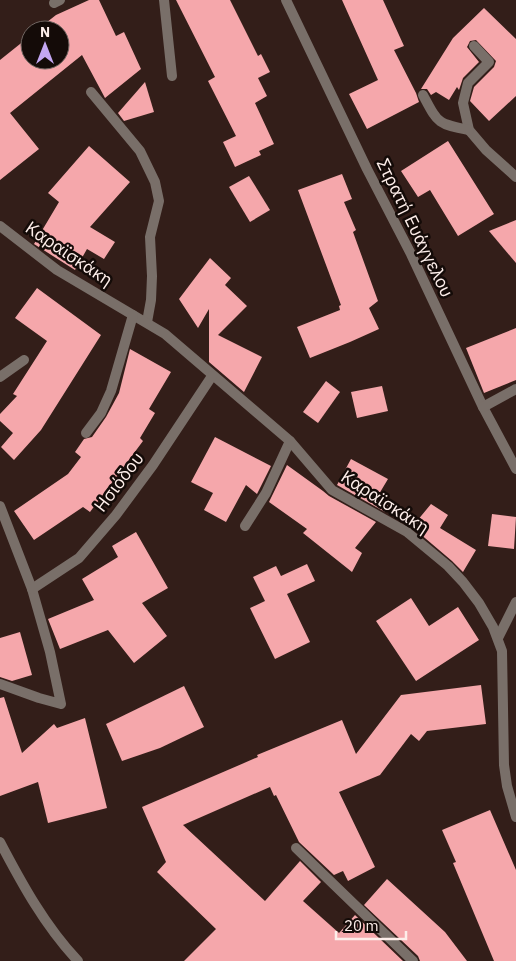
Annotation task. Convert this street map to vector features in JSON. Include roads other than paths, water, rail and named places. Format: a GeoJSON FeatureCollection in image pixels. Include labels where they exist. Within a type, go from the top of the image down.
{"type":"FeatureCollection","features":[{"type":"Feature","properties":{"kind":"street"},"geometry":{"type":"LineString","coordinates":[[164,0],[172,76]]}},
{"type":"Feature","properties":{"kind":"street","name":"Στρατή Ευάγγελου"},"geometry":{"type":"LineString","coordinates":[[286,0],[367,169],[415,263],[483,407],[516,470]]}},
{"type":"Feature","properties":{"kind":"street"},"geometry":{"type":"LineString","coordinates":[[474,46],[489,62],[468,83],[463,103],[469,130],[486,150],[516,177]]}},
{"type":"Feature","properties":{"kind":"street"},"geometry":{"type":"LineString","coordinates":[[91,92],[140,151],[149,168],[157,191],[158,204],[150,237],[152,276],[151,300],[147,322]]}},
{"type":"Feature","properties":{"kind":"street"},"geometry":{"type":"LineString","coordinates":[[423,95],[437,120],[450,127],[469,130]]}},
{"type":"Feature","properties":{"kind":"street","name":"Καραϊσκάκη"},"geometry":{"type":"LineString","coordinates":[[0,226],[57,270],[147,322],[181,346],[212,376],[290,441],[332,490],[407,532],[464,582],[479,603],[498,638],[502,651],[504,765],[507,786],[516,817]]}},
{"type":"Feature","properties":{"kind":"street"},"geometry":{"type":"LineString","coordinates":[[86,433],[101,412],[111,391],[133,315]]}},
{"type":"Feature","properties":{"kind":"street"},"geometry":{"type":"LineString","coordinates":[[0,377],[24,360]]}},
{"type":"Feature","properties":{"kind":"street","name":"Ησιόδου"},"geometry":{"type":"LineString","coordinates":[[32,589],[79,558],[116,515],[153,465],[212,376]]}},
{"type":"Feature","properties":{"kind":"street"},"geometry":{"type":"LineString","coordinates":[[483,407],[516,389]]}},
{"type":"Feature","properties":{"kind":"street"},"geometry":{"type":"LineString","coordinates":[[245,526],[266,493],[290,441]]}},
{"type":"Feature","properties":{"kind":"street"},"geometry":{"type":"LineString","coordinates":[[0,506],[32,589],[50,652],[62,704],[0,684]]}},
{"type":"Feature","properties":{"kind":"street"},"geometry":{"type":"LineString","coordinates":[[498,638],[516,602]]}},
{"type":"Feature","properties":{"kind":"street"},"geometry":{"type":"LineString","coordinates":[[0,842],[33,902],[49,926],[78,961]]}},
{"type":"Feature","properties":{"kind":"street"},"geometry":{"type":"LineString","coordinates":[[296,848],[413,961]]}}]}
